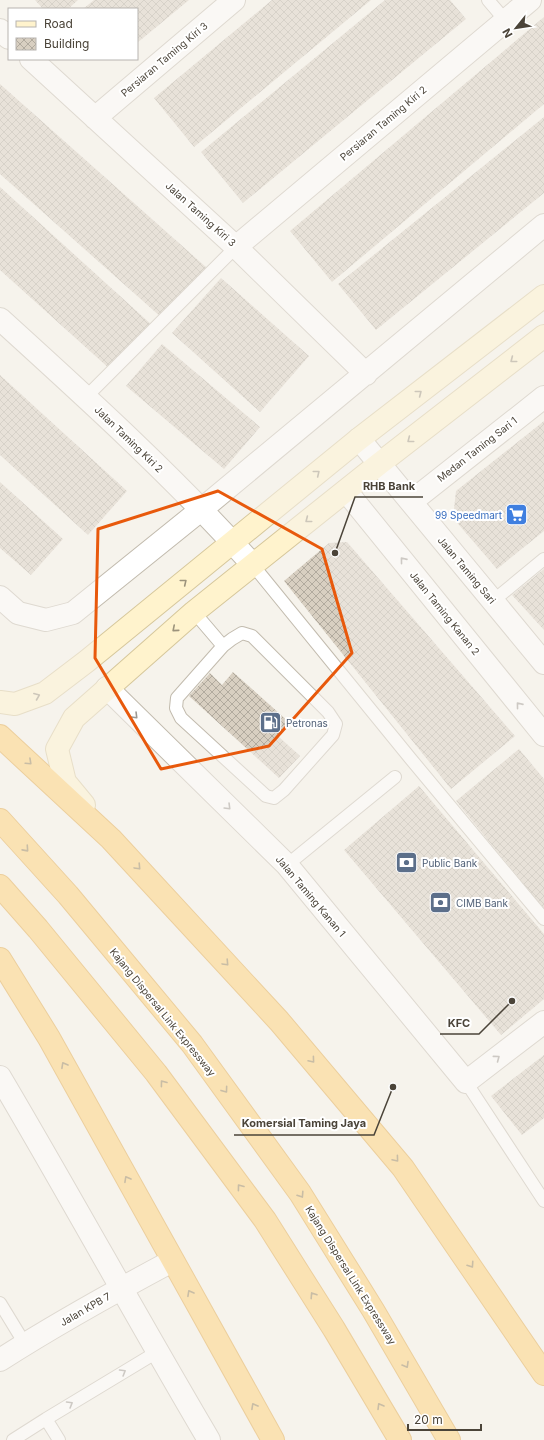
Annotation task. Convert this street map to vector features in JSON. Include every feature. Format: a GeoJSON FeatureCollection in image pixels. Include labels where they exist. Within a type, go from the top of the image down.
{"type":"FeatureCollection","features":[{"type":"Feature","properties":{"kind":"highway"},"geometry":{"type":"LineString","coordinates":[[0,736],[111,839],[279,1021],[403,1168],[544,1374]]}},
{"type":"Feature","properties":{"kind":"highway","name":"Kajang Dispersal Link Expressway"},"geometry":{"type":"LineString","coordinates":[[0,820],[68,895],[192,1044],[300,1193],[373,1310],[449,1440]]}},
{"type":"Feature","properties":{"kind":"highway"},"geometry":{"type":"LineString","coordinates":[[0,886],[38,929],[156,1074],[265,1220],[334,1329],[400,1440]]}},
{"type":"Feature","properties":{"kind":"highway"},"geometry":{"type":"LineString","coordinates":[[0,959],[49,1038],[273,1440]]}},
{"type":"Feature","properties":{"kind":"street","name":"Persiaran Taming Kiri 3"},"geometry":{"type":"LineString","coordinates":[[95,118],[234,0]]}},
{"type":"Feature","properties":{"kind":"street","name":"Persiaran Taming Kiri 2"},"geometry":{"type":"LineString","coordinates":[[236,247],[530,0]]}},
{"type":"Feature","properties":{"kind":"street"},"geometry":{"type":"LineString","coordinates":[[0,30],[8,37]]}},
{"type":"Feature","properties":{"kind":"street","name":"Jalan Taming Kiri 3"},"geometry":{"type":"LineString","coordinates":[[32,60],[236,247],[366,374]]}},
{"type":"Feature","properties":{"kind":"street"},"geometry":{"type":"LineString","coordinates":[[0,597],[18,613],[46,620],[73,613],[366,374],[544,225]]}},
{"type":"Feature","properties":{"kind":"street"},"geometry":{"type":"LineString","coordinates":[[0,702],[15,704],[45,693],[87,661],[359,439],[544,296]]}},
{"type":"Feature","properties":{"kind":"street","name":"Jalan Taming Kiri 2"},"geometry":{"type":"LineString","coordinates":[[0,319],[86,397],[202,509],[252,564]]}},
{"type":"Feature","properties":{"kind":"street"},"geometry":{"type":"LineString","coordinates":[[111,839],[65,782],[57,749],[74,718],[194,612],[252,564],[544,336]]}},
{"type":"Feature","properties":{"kind":"street","name":"Medan Taming Sari 1"},"geometry":{"type":"LineString","coordinates":[[411,502],[544,397]]}},
{"type":"Feature","properties":{"kind":"street","name":"Jalan Taming Sari"},"geometry":{"type":"LineString","coordinates":[[359,439],[544,663]]}},
{"type":"Feature","properties":{"kind":"street","name":"Jalan Taming Kanan 2"},"geometry":{"type":"LineString","coordinates":[[346,491],[544,735]]}},
{"type":"Feature","properties":{"kind":"street","name":"Jalan Taming Kanan 1"},"geometry":{"type":"LineString","coordinates":[[107,688],[287,865],[466,1082]]}},
{"type":"Feature","properties":{"kind":"street"},"geometry":{"type":"LineString","coordinates":[[466,1082],[544,1022]]}},
{"type":"Feature","properties":{"kind":"street"},"geometry":{"type":"LineString","coordinates":[[0,1077],[52,1164],[157,1352],[209,1440]]}},
{"type":"Feature","properties":{"kind":"street","name":"Jalan KPB 7"},"geometry":{"type":"LineString","coordinates":[[0,1360],[122,1288],[172,1261]]}},
{"type":"Feature","properties":{"kind":"lane"},"geometry":{"type":"LineString","coordinates":[[488,0],[506,20]]}},
{"type":"Feature","properties":{"kind":"lane"},"geometry":{"type":"LineString","coordinates":[[86,397],[236,247]]}},
{"type":"Feature","properties":{"kind":"lane"},"geometry":{"type":"LineString","coordinates":[[493,601],[544,559]]}},
{"type":"Feature","properties":{"kind":"lane"},"geometry":{"type":"LineString","coordinates":[[252,564],[410,758],[544,919]]}},
{"type":"Feature","properties":{"kind":"lane"},"geometry":{"type":"LineString","coordinates":[[194,612],[223,646]]}},
{"type":"Feature","properties":{"kind":"lane"},"geometry":{"type":"LineString","coordinates":[[242,632],[252,636],[328,712],[336,724],[333,735],[284,790],[274,798],[266,796],[181,718],[176,708],[177,698],[223,646],[242,632]]}},
{"type":"Feature","properties":{"kind":"lane"},"geometry":{"type":"LineString","coordinates":[[287,865],[395,776]]}},
{"type":"Feature","properties":{"kind":"lane"},"geometry":{"type":"LineString","coordinates":[[466,1082],[544,1201]]}},
{"type":"Feature","properties":{"kind":"lane"},"geometry":{"type":"LineString","coordinates":[[0,1303],[25,1344]]}},
{"type":"Feature","properties":{"kind":"lane"},"geometry":{"type":"LineString","coordinates":[[13,1440],[157,1352]]}},
{"type":"Feature","properties":{"kind":"lane"},"geometry":{"type":"LineString","coordinates":[[46,1419],[59,1440]]}},
{"type":"Feature","properties":{"kind":"highlighted area"},"geometry":{"type":"Polygon","coordinates":[[[218,491],[322,549],[352,653],[269,746],[161,769],[95,658],[98,529],[218,491]]]}},
{"type":"Feature","properties":{"kind":"building"},"geometry":{"type":"Polygon","coordinates":[[[35,0],[78,0],[69,8],[42,8],[35,0]]]}},
{"type":"Feature","properties":{"kind":"building"},"geometry":{"type":"Polygon","coordinates":[[[94,0],[189,0],[138,42],[138,8],[84,8],[94,0]]]}},
{"type":"Feature","properties":{"kind":"building"},"geometry":{"type":"Polygon","coordinates":[[[272,0],[371,0],[194,147],[154,98],[272,0]]]}},
{"type":"Feature","properties":{"kind":"building"},"geometry":{"type":"Polygon","coordinates":[[[385,0],[450,0],[466,19],[243,203],[201,152],[385,0]]]}},
{"type":"Feature","properties":{"kind":"building"},"geometry":{"type":"Polygon","coordinates":[[[544,17],[544,104],[332,282],[290,231],[544,17]]]}},
{"type":"Feature","properties":{"kind":"building"},"geometry":{"type":"Polygon","coordinates":[[[0,84],[207,268],[162,318],[0,174],[0,84]]]}},
{"type":"Feature","properties":{"kind":"building"},"geometry":{"type":"Polygon","coordinates":[[[544,117],[544,193],[376,330],[338,284],[544,117]]]}},
{"type":"Feature","properties":{"kind":"building"},"geometry":{"type":"Polygon","coordinates":[[[0,187],[153,326],[112,371],[0,270],[0,187]]]}},
{"type":"Feature","properties":{"kind":"building"},"geometry":{"type":"Polygon","coordinates":[[[221,278],[309,356],[260,412],[172,333],[221,278]]]}},
{"type":"Feature","properties":{"kind":"building"},"geometry":{"type":"Polygon","coordinates":[[[162,344],[260,427],[224,469],[126,386],[162,344]]]}},
{"type":"Feature","properties":{"kind":"building"},"geometry":{"type":"Polygon","coordinates":[[[0,375],[127,491],[88,535],[0,455],[0,375]]]}},
{"type":"Feature","properties":{"kind":"building"},"geometry":{"type":"Polygon","coordinates":[[[544,421],[544,531],[497,569],[453,518],[456,491],[544,421]]]}},
{"type":"Feature","properties":{"kind":"building"},"geometry":{"type":"Polygon","coordinates":[[[0,482],[63,539],[31,575],[0,548],[0,482]]]}},
{"type":"Feature","properties":{"kind":"building"},"geometry":{"type":"Polygon","coordinates":[[[347,542],[515,736],[451,789],[284,581],[329,543],[347,542]]]}},
{"type":"Feature","properties":{"kind":"building"},"geometry":{"type":"Polygon","coordinates":[[[544,569],[544,630],[512,595],[544,569]]]}},
{"type":"Feature","properties":{"kind":"building"},"geometry":{"type":"Polygon","coordinates":[[[233,672],[290,723],[278,736],[300,756],[279,778],[189,696],[210,673],[222,685],[233,672]]]}},
{"type":"Feature","properties":{"kind":"building"},"geometry":{"type":"Polygon","coordinates":[[[519,749],[544,779],[544,909],[456,801],[519,749]]]}},
{"type":"Feature","properties":{"kind":"building"},"geometry":{"type":"Polygon","coordinates":[[[419,786],[544,934],[544,999],[501,1035],[344,850],[419,786]]]}},
{"type":"Feature","properties":{"kind":"building"},"geometry":{"type":"Polygon","coordinates":[[[544,1055],[544,1118],[522,1135],[491,1096],[544,1055]]]}},
{"type":"Feature","properties":{"kind":"place","name":"99 Speedmart"},"geometry":{"type":"Point","coordinates":[517,515]}},
{"type":"Feature","properties":{"kind":"place","name":"RHB Bank"},"geometry":{"type":"Point","coordinates":[335,553]}},
{"type":"Feature","properties":{"kind":"place","name":"Petronas"},"geometry":{"type":"Point","coordinates":[270,723]}},
{"type":"Feature","properties":{"kind":"place","name":"Public Bank"},"geometry":{"type":"Point","coordinates":[407,863]}},
{"type":"Feature","properties":{"kind":"place","name":"CIMB Bank"},"geometry":{"type":"Point","coordinates":[440,903]}},
{"type":"Feature","properties":{"kind":"place","name":"KFC"},"geometry":{"type":"Point","coordinates":[512,1001]}},
{"type":"Feature","properties":{"kind":"place","name":"Komersial Taming Jaya"},"geometry":{"type":"Point","coordinates":[393,1087]}}]}
